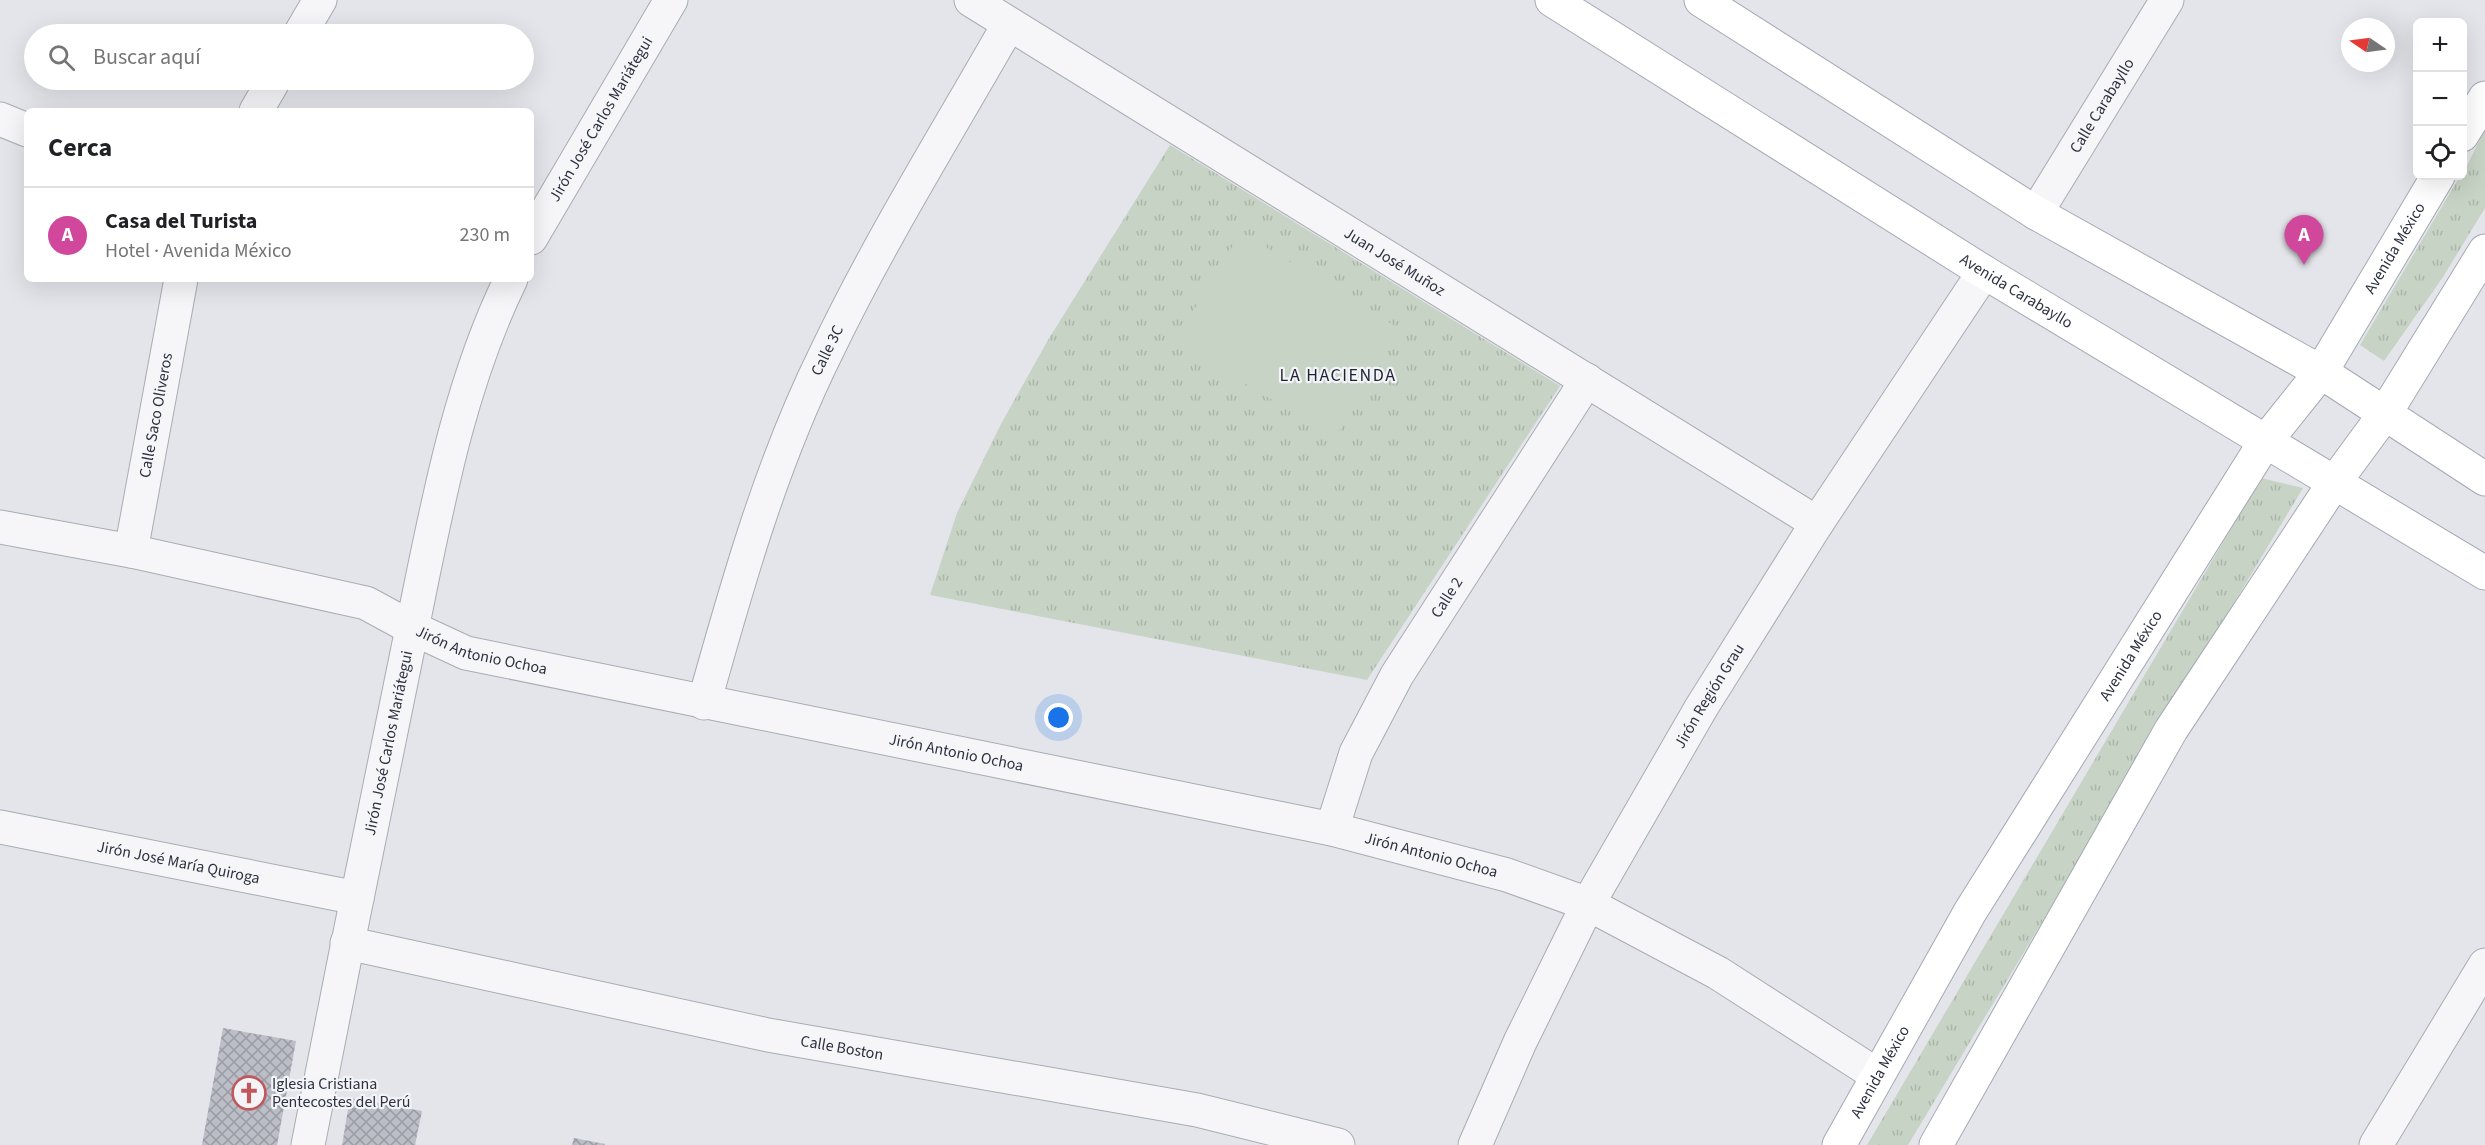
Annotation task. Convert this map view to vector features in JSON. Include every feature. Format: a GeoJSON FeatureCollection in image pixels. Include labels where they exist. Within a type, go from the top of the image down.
{"type":"FeatureCollection","features":[{"type":"Feature","properties":{"kind":"main road","name":"Avenida Carabayllo"},"geometry":{"type":"LineString","coordinates":[[1552,0],[1984,272],[2485,573]]}},
{"type":"Feature","properties":{"kind":"main road"},"geometry":{"type":"LineString","coordinates":[[1701,0],[2036,213],[2321,372],[2485,479]]}},
{"type":"Feature","properties":{"kind":"main road"},"geometry":{"type":"LineString","coordinates":[[2467,128],[2485,98]]}},
{"type":"Feature","properties":{"kind":"main road","name":"Avenida México"},"geometry":{"type":"LineString","coordinates":[[1839,1145],[1970,912],[2265,442],[2321,372],[2436,180]]}},
{"type":"Feature","properties":{"kind":"main road"},"geometry":{"type":"LineString","coordinates":[[1936,1145],[2171,730],[2334,483],[2384,415],[2485,251]]}},
{"type":"Feature","properties":{"kind":"street"},"geometry":{"type":"LineString","coordinates":[[306,24],[320,0]]}},
{"type":"Feature","properties":{"kind":"street","name":"Jirón José Carlos Mariátegui"},"geometry":{"type":"LineString","coordinates":[[534,233],[671,0]]}},
{"type":"Feature","properties":{"kind":"street","name":"Juan José Muñoz"},"geometry":{"type":"LineString","coordinates":[[971,0],[1817,524]]}},
{"type":"Feature","properties":{"kind":"street","name":"Calle Carabayllo"},"geometry":{"type":"LineString","coordinates":[[2036,213],[2167,0]]}},
{"type":"Feature","properties":{"kind":"street","name":"Calle 3C"},"geometry":{"type":"LineString","coordinates":[[704,703],[743,566],[791,434],[825,354],[862,283],[1009,24]]}},
{"type":"Feature","properties":{"kind":"street"},"geometry":{"type":"LineString","coordinates":[[258,108],[268,90]]}},
{"type":"Feature","properties":{"kind":"street"},"geometry":{"type":"LineString","coordinates":[[0,119],[24,129]]}},
{"type":"Feature","properties":{"kind":"street","name":"Jirón Región Grau"},"geometry":{"type":"LineString","coordinates":[[1475,1145],[1520,1042],[1588,904],[1701,708],[1817,524],[1984,272]]}},
{"type":"Feature","properties":{"kind":"street","name":"Calle Saco Oliveros"},"geometry":{"type":"LineString","coordinates":[[130,551],[180,282]]}},
{"type":"Feature","properties":{"kind":"street","name":"Jirón José Carlos Mariátegui"},"geometry":{"type":"LineString","coordinates":[[308,1145],[412,628],[459,415],[482,345],[510,282]]}},
{"type":"Feature","properties":{"kind":"street","name":"Calle 2"},"geometry":{"type":"LineString","coordinates":[[1332,829],[1356,753],[1397,675],[1587,380]]}},
{"type":"Feature","properties":{"kind":"street","name":"Jirón Antonio Ochoa"},"geometry":{"type":"LineString","coordinates":[[0,527],[130,551],[366,603],[466,653],[1332,829],[1507,875],[1588,904],[1718,973],[1877,1075]]}},
{"type":"Feature","properties":{"kind":"street","name":"Jirón José María Quiroga"},"geometry":{"type":"LineString","coordinates":[[0,826],[357,898]]}},
{"type":"Feature","properties":{"kind":"street","name":"Calle Boston"},"geometry":{"type":"LineString","coordinates":[[347,943],[768,1035],[1197,1110],[1338,1145]]}},
{"type":"Feature","properties":{"kind":"street"},"geometry":{"type":"LineString","coordinates":[[2376,1145],[2485,965]]}},
{"type":"Feature","properties":{"kind":"green space"},"geometry":{"type":"Polygon","coordinates":[[[2485,129],[2485,208],[2443,277],[2384,361],[2360,345],[2458,180],[2467,180],[2467,166],[2485,129]]]}},
{"type":"Feature","properties":{"kind":"green space"},"geometry":{"type":"Polygon","coordinates":[[[1170,145],[1560,386],[1367,680],[930,595],[957,513],[1001,424],[1048,340],[1170,145]]]}},
{"type":"Feature","properties":{"kind":"green space"},"geometry":{"type":"Polygon","coordinates":[[[1241,232],[1400,329],[1335,438],[1175,341],[1241,232]]]}},
{"type":"Feature","properties":{"kind":"green space"},"geometry":{"type":"Polygon","coordinates":[[[2261,478],[2303,488],[1908,1145],[1867,1145],[2261,478]]]}},
{"type":"Feature","properties":{"kind":"building","name":"Iglesia Cristiana Pentecostes del Perú"},"geometry":{"type":"Polygon","coordinates":[[[223,1028],[296,1041],[277,1145],[202,1145],[223,1028]]]}},
{"type":"Feature","properties":{"kind":"building"},"geometry":{"type":"Polygon","coordinates":[[[350,1098],[422,1111],[415,1145],[342,1145],[350,1098]]]}},
{"type":"Feature","properties":{"kind":"building"},"geometry":{"type":"Polygon","coordinates":[[[574,1138],[605,1144],[572,1145],[574,1138]]]}},
{"type":"Feature","properties":{"kind":"place","name":"Casa del Turista"},"geometry":{"type":"Point","coordinates":[2304,265]}},
{"type":"Feature","properties":{"kind":"place","name":"Iglesia Cristiana Pentecostes del Perú"},"geometry":{"type":"Point","coordinates":[249,1093]}},
{"type":"Feature","properties":{"kind":"district","name":"LA HACIENDA"},"geometry":{"type":"Point","coordinates":[1338,375]}}]}
